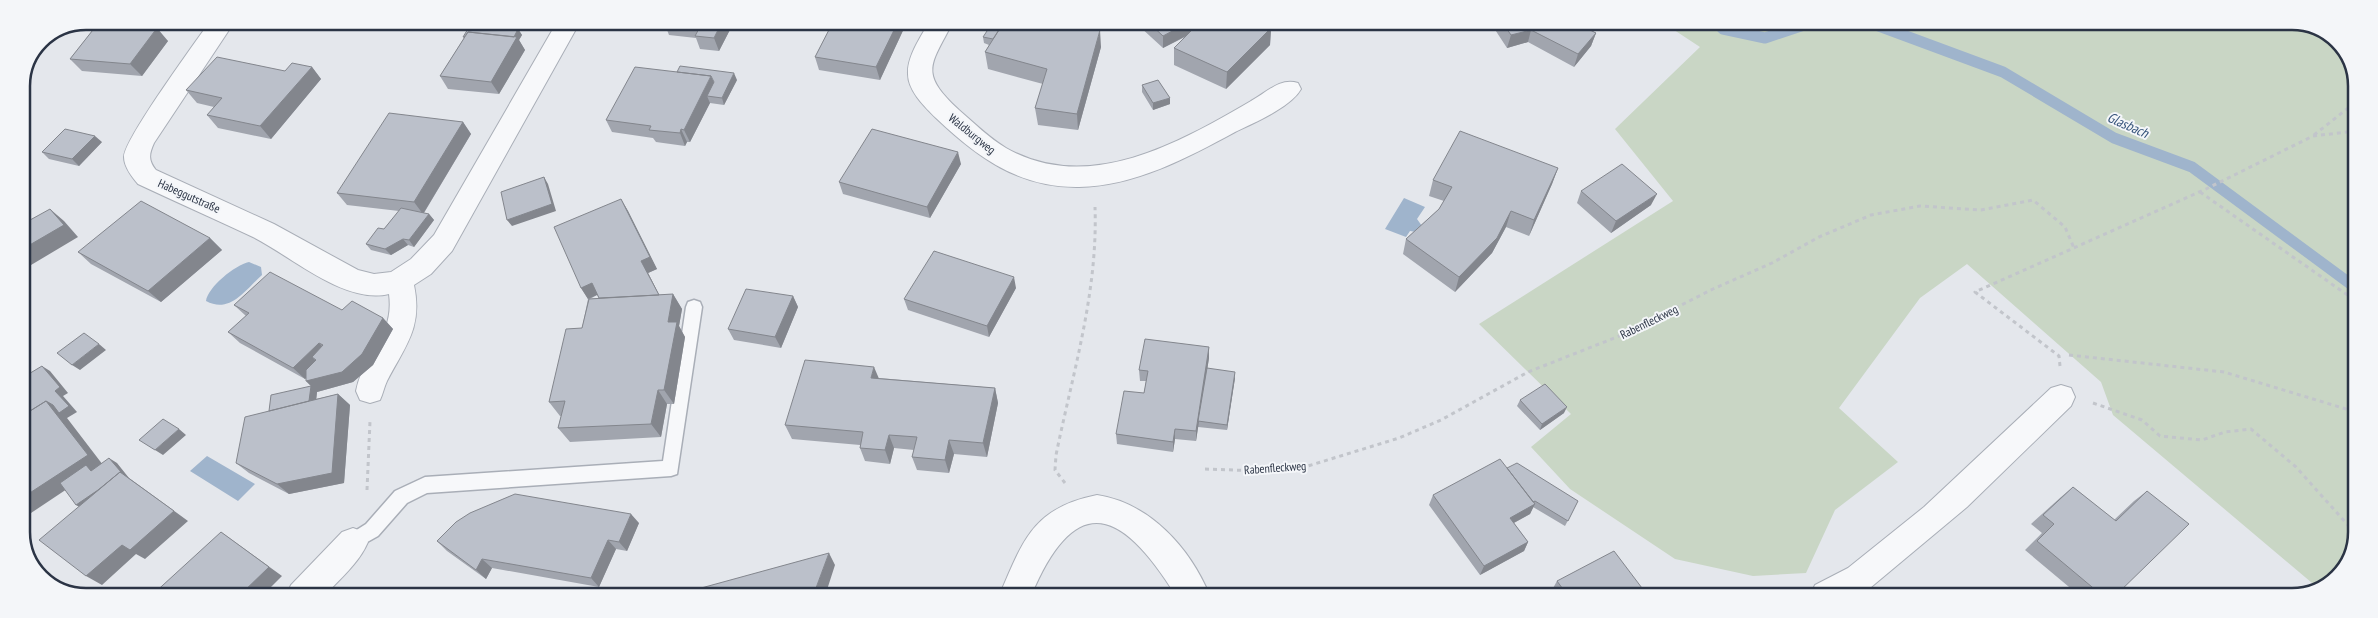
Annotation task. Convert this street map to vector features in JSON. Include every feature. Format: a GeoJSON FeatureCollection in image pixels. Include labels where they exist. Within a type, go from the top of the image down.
{"type":"FeatureCollection","features":[{"type":"Feature","properties":{"kind":"street","name":"Habeggutstraße"},"geometry":{"type":"LineString","coordinates":[[218,30],[145,136],[136,152],[137,165],[147,178],[267,232],[347,278],[373,285],[400,281],[418,270],[442,243],[563,30]]}},
{"type":"Feature","properties":{"kind":"street","name":"Waldburgweg"},"geometry":{"type":"LineString","coordinates":[[937,30],[920,63],[919,74],[924,92],[970,134],[999,156],[1021,166],[1050,173],[1094,176],[1142,167],[1252,114],[1289,90]]}},
{"type":"Feature","properties":{"kind":"street"},"geometry":{"type":"LineString","coordinates":[[370,391],[372,381],[404,324],[405,299],[400,281]]}},
{"type":"Feature","properties":{"kind":"street"},"geometry":{"type":"LineString","coordinates":[[1845,588],[1914,535],[2000,460],[2061,397]]}},
{"type":"Feature","properties":{"kind":"street"},"geometry":{"type":"LineString","coordinates":[[1019,588],[1035,553],[1049,532],[1065,519],[1083,511],[1097,509],[1110,511],[1138,525],[1162,549],[1189,588]]}},
{"type":"Feature","properties":{"kind":"street"},"geometry":{"type":"LineString","coordinates":[[310,588],[353,542]]}},
{"type":"Feature","properties":{"kind":"lane"},"geometry":{"type":"LineString","coordinates":[[353,542],[372,530],[401,496],[425,485],[671,468],[694,307]]}},
{"type":"Feature","properties":{"kind":"path"},"geometry":{"type":"LineString","coordinates":[[2348,108],[2313,136],[2223,181],[1975,292],[2059,356],[2061,397],[2098,404],[2142,420],[2160,436],[2202,440],[2225,432],[2251,429],[2296,467],[2348,524]]}},
{"type":"Feature","properties":{"kind":"path"},"geometry":{"type":"LineString","coordinates":[[2313,136],[2348,132]]}},
{"type":"Feature","properties":{"kind":"path"},"geometry":{"type":"LineString","coordinates":[[1083,511],[1056,470],[1059,436],[1085,320],[1096,255],[1094,176]]}},
{"type":"Feature","properties":{"kind":"path"},"geometry":{"type":"LineString","coordinates":[[2199,192],[2348,295]]}},
{"type":"Feature","properties":{"kind":"path","name":"Rabenfleckweg"},"geometry":{"type":"LineString","coordinates":[[1205,469],[1260,471],[1308,466],[1399,438],[1441,420],[1483,395],[1528,372],[1622,335],[1713,289],[1772,263],[1819,237],[1871,215],[1920,206],[1980,210],[2033,200],[2065,227],[2074,248]]}},
{"type":"Feature","properties":{"kind":"path"},"geometry":{"type":"LineString","coordinates":[[2069,355],[2224,372],[2348,409]]}},
{"type":"Feature","properties":{"kind":"path"},"geometry":{"type":"LineString","coordinates":[[353,542],[366,509],[370,391]]}},
{"type":"Feature","properties":{"kind":"green space"},"geometry":{"type":"Polygon","coordinates":[[[1674,30],[2292,30],[2303,31],[2320,37],[2339,55],[2344,64],[2348,82],[2348,532],[2344,554],[2334,569],[2323,579],[2313,584],[2113,415],[2101,382],[1967,264],[1920,298],[1839,408],[1898,462],[1835,510],[1806,573],[1753,576],[1675,559],[1570,489],[1531,447],[1571,414],[1479,324],[1673,201],[1615,129],[1700,47],[1674,30]]]}},
{"type":"Feature","properties":{"kind":"water"},"geometry":{"type":"Polygon","coordinates":[[[1404,198],[1425,207],[1417,219],[1422,226],[1416,232],[1410,231],[1406,237],[1385,229],[1404,198]]]}},
{"type":"Feature","properties":{"kind":"water"},"geometry":{"type":"Polygon","coordinates":[[[249,262],[261,267],[262,275],[243,293],[222,305],[206,301],[212,289],[223,277],[237,267],[249,262]]]}},
{"type":"Feature","properties":{"kind":"water"},"geometry":{"type":"Polygon","coordinates":[[[207,456],[255,484],[238,501],[190,471],[207,456]]]}},
{"type":"Feature","properties":{"kind":"building"},"geometry":{"type":"Polygon","coordinates":[[[93,30],[156,30],[130,64],[70,59],[93,30]]]}},
{"type":"Feature","properties":{"kind":"building"},"geometry":{"type":"Polygon","coordinates":[[[467,30],[518,30],[514,37],[468,32],[463,37],[467,30]]]}},
{"type":"Feature","properties":{"kind":"building"},"geometry":{"type":"Polygon","coordinates":[[[698,30],[718,30],[714,38],[695,36],[698,30]]]}},
{"type":"Feature","properties":{"kind":"building"},"geometry":{"type":"Polygon","coordinates":[[[829,30],[894,30],[876,67],[815,57],[829,30]]]}},
{"type":"Feature","properties":{"kind":"building"},"geometry":{"type":"Polygon","coordinates":[[[988,30],[999,30],[993,39],[983,37],[988,30]]]}},
{"type":"Feature","properties":{"kind":"building"},"geometry":{"type":"Polygon","coordinates":[[[999,30],[1100,30],[1077,114],[1035,108],[1047,69],[985,52],[999,30]]]}},
{"type":"Feature","properties":{"kind":"building"},"geometry":{"type":"Polygon","coordinates":[[[1157,30],[1174,30],[1163,36],[1157,30]]]}},
{"type":"Feature","properties":{"kind":"building"},"geometry":{"type":"Polygon","coordinates":[[[1192,30],[1269,30],[1227,72],[1174,48],[1192,30]]]}},
{"type":"Feature","properties":{"kind":"building"},"geometry":{"type":"Polygon","coordinates":[[[1508,30],[1531,30],[1511,35],[1508,30]]]}},
{"type":"Feature","properties":{"kind":"building"},"geometry":{"type":"Polygon","coordinates":[[[1531,30],[1590,30],[1596,33],[1578,54],[1531,30]]]}},
{"type":"Feature","properties":{"kind":"building"},"geometry":{"type":"Polygon","coordinates":[[[468,32],[517,37],[491,82],[440,76],[468,32]]]}},
{"type":"Feature","properties":{"kind":"building"},"geometry":{"type":"Polygon","coordinates":[[[217,57],[285,71],[292,63],[312,67],[260,126],[207,115],[222,98],[186,90],[217,57]]]}},
{"type":"Feature","properties":{"kind":"building"},"geometry":{"type":"Polygon","coordinates":[[[680,66],[734,73],[722,98],[707,96],[714,82],[711,76],[677,72],[680,66]]]}},
{"type":"Feature","properties":{"kind":"building"},"geometry":{"type":"Polygon","coordinates":[[[635,67],[711,76],[684,130],[681,129],[680,133],[649,130],[651,126],[606,120],[635,67]]]}},
{"type":"Feature","properties":{"kind":"building"},"geometry":{"type":"Polygon","coordinates":[[[1158,80],[1170,98],[1153,103],[1142,85],[1158,80]]]}},
{"type":"Feature","properties":{"kind":"building"},"geometry":{"type":"Polygon","coordinates":[[[389,113],[463,122],[414,202],[337,193],[389,113]]]}},
{"type":"Feature","properties":{"kind":"building"},"geometry":{"type":"Polygon","coordinates":[[[65,129],[95,136],[72,159],[42,152],[65,129]]]}},
{"type":"Feature","properties":{"kind":"building"},"geometry":{"type":"Polygon","coordinates":[[[872,129],[958,152],[927,207],[839,182],[872,129]]]}},
{"type":"Feature","properties":{"kind":"building"},"geometry":{"type":"Polygon","coordinates":[[[1460,131],[1558,168],[1534,220],[1511,211],[1497,238],[1459,277],[1406,239],[1439,209],[1452,187],[1433,180],[1460,131]]]}},
{"type":"Feature","properties":{"kind":"building"},"geometry":{"type":"Polygon","coordinates":[[[1622,164],[1657,194],[1616,221],[1581,191],[1622,164]]]}},
{"type":"Feature","properties":{"kind":"building"},"geometry":{"type":"Polygon","coordinates":[[[544,177],[552,204],[507,220],[501,192],[544,177]]]}},
{"type":"Feature","properties":{"kind":"building"},"geometry":{"type":"Polygon","coordinates":[[[621,199],[650,257],[641,261],[659,295],[599,298],[592,283],[581,288],[554,227],[621,199]]]}},
{"type":"Feature","properties":{"kind":"building"},"geometry":{"type":"Polygon","coordinates":[[[141,201],[210,238],[148,291],[78,252],[141,201]]]}},
{"type":"Feature","properties":{"kind":"building"},"geometry":{"type":"Polygon","coordinates":[[[401,208],[429,214],[409,240],[403,239],[385,249],[366,244],[378,228],[384,229],[401,208]]]}},
{"type":"Feature","properties":{"kind":"building"},"geometry":{"type":"Polygon","coordinates":[[[50,209],[64,225],[30,245],[30,220],[50,209]]]}},
{"type":"Feature","properties":{"kind":"building"},"geometry":{"type":"Polygon","coordinates":[[[934,251],[1014,277],[987,326],[904,299],[934,251]]]}},
{"type":"Feature","properties":{"kind":"building"},"geometry":{"type":"Polygon","coordinates":[[[270,272],[342,310],[352,301],[383,318],[362,354],[342,372],[306,381],[306,370],[316,360],[312,357],[323,345],[319,343],[293,368],[228,332],[249,313],[234,305],[270,272]]]}},
{"type":"Feature","properties":{"kind":"building"},"geometry":{"type":"Polygon","coordinates":[[[746,289],[793,296],[775,337],[728,329],[746,289]]]}},
{"type":"Feature","properties":{"kind":"building"},"geometry":{"type":"Polygon","coordinates":[[[673,294],[668,322],[677,322],[664,390],[658,390],[651,424],[558,428],[565,401],[549,402],[566,329],[582,328],[589,299],[673,294]]]}},
{"type":"Feature","properties":{"kind":"building"},"geometry":{"type":"Polygon","coordinates":[[[84,333],[99,344],[72,365],[57,353],[84,333]]]}},
{"type":"Feature","properties":{"kind":"building"},"geometry":{"type":"Polygon","coordinates":[[[1145,339],[1209,347],[1196,431],[1175,429],[1173,442],[1116,434],[1124,391],[1144,393],[1148,371],[1139,370],[1145,339]]]}},
{"type":"Feature","properties":{"kind":"building"},"geometry":{"type":"Polygon","coordinates":[[[805,360],[874,367],[871,378],[995,388],[983,443],[949,440],[945,460],[912,457],[917,437],[889,435],[885,450],[860,448],[863,432],[785,425],[805,360]]]}},
{"type":"Feature","properties":{"kind":"building"},"geometry":{"type":"Polygon","coordinates":[[[42,366],[60,387],[55,391],[69,406],[59,413],[53,405],[46,401],[30,411],[30,373],[42,366]]]}},
{"type":"Feature","properties":{"kind":"building"},"geometry":{"type":"Polygon","coordinates":[[[1207,368],[1235,372],[1227,425],[1198,421],[1207,368]]]}},
{"type":"Feature","properties":{"kind":"building"},"geometry":{"type":"Polygon","coordinates":[[[1545,384],[1567,407],[1542,424],[1520,400],[1545,384]]]}},
{"type":"Feature","properties":{"kind":"building"},"geometry":{"type":"Polygon","coordinates":[[[311,386],[309,401],[269,411],[271,395],[311,386]]]}},
{"type":"Feature","properties":{"kind":"building"},"geometry":{"type":"Polygon","coordinates":[[[338,394],[332,473],[277,484],[236,463],[245,417],[338,394]]]}},
{"type":"Feature","properties":{"kind":"building"},"geometry":{"type":"Polygon","coordinates":[[[46,401],[88,455],[30,493],[30,411],[46,401]]]}},
{"type":"Feature","properties":{"kind":"building"},"geometry":{"type":"Polygon","coordinates":[[[163,419],[179,429],[155,450],[139,440],[163,419]]]}},
{"type":"Feature","properties":{"kind":"building"},"geometry":{"type":"Polygon","coordinates":[[[109,458],[121,472],[76,505],[60,483],[86,465],[91,471],[109,458]]]}},
{"type":"Feature","properties":{"kind":"building"},"geometry":{"type":"Polygon","coordinates":[[[1500,459],[1535,504],[1510,518],[1528,542],[1484,566],[1433,495],[1500,459]]]}},
{"type":"Feature","properties":{"kind":"building"},"geometry":{"type":"Polygon","coordinates":[[[1517,463],[1578,501],[1568,521],[1535,501],[1533,502],[1507,468],[1517,463]]]}},
{"type":"Feature","properties":{"kind":"building"},"geometry":{"type":"Polygon","coordinates":[[[120,472],[174,511],[130,550],[122,545],[86,576],[39,540],[120,472]]]}},
{"type":"Feature","properties":{"kind":"building"},"geometry":{"type":"Polygon","coordinates":[[[2073,487],[2116,521],[2147,491],[2189,524],[2123,588],[2093,588],[2037,541],[2054,524],[2043,515],[2073,487]]]}},
{"type":"Feature","properties":{"kind":"building"},"geometry":{"type":"Polygon","coordinates":[[[515,494],[631,514],[619,542],[608,540],[591,578],[482,559],[476,570],[437,541],[456,522],[470,513],[515,494]]]}},
{"type":"Feature","properties":{"kind":"building"},"geometry":{"type":"Polygon","coordinates":[[[221,532],[269,567],[247,588],[160,588],[221,532]]]}},
{"type":"Feature","properties":{"kind":"building"},"geometry":{"type":"Polygon","coordinates":[[[1614,551],[1642,588],[1562,588],[1557,581],[1614,551]]]}},
{"type":"Feature","properties":{"kind":"building"},"geometry":{"type":"Polygon","coordinates":[[[829,553],[816,588],[701,588],[829,553]]]}},
{"type":"Feature","properties":{"kind":"waterway","name":"Glasbach"},"geometry":{"type":"LineString","coordinates":[[1728,30],[1765,38],[1789,30]]}},
{"type":"Feature","properties":{"kind":"waterway","name":"Glasbach"},"geometry":{"type":"LineString","coordinates":[[1890,30],[2003,72],[2114,138],[2192,167],[2348,282]]}}]}
